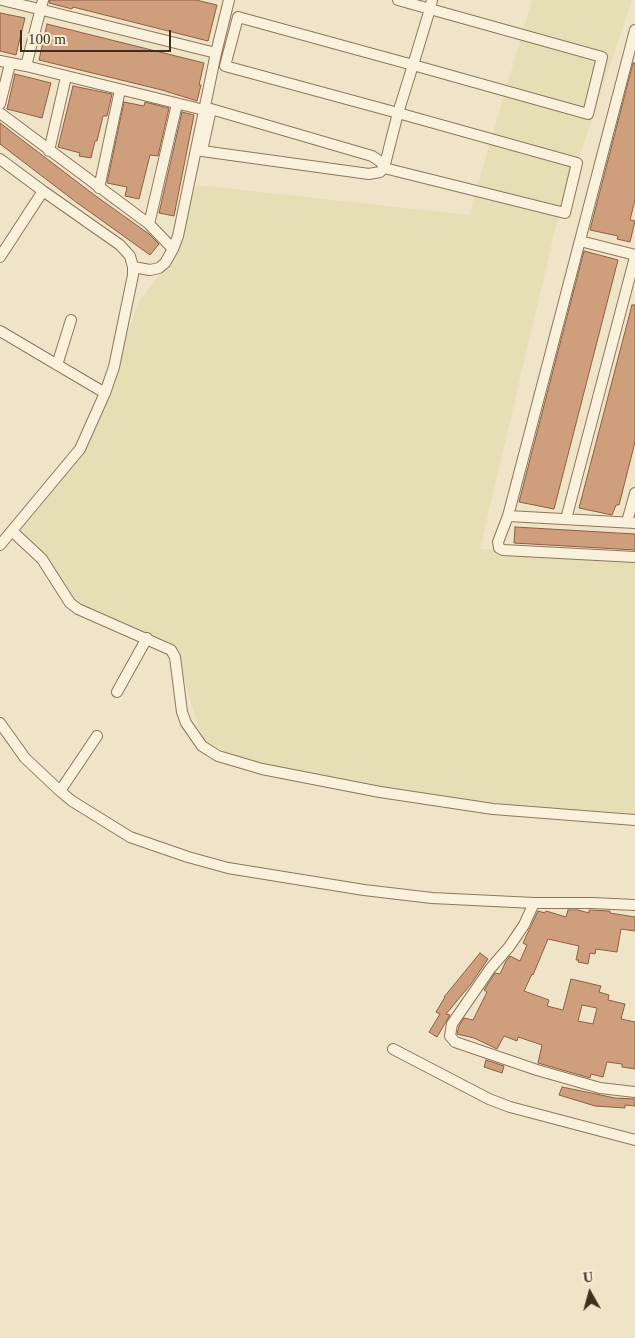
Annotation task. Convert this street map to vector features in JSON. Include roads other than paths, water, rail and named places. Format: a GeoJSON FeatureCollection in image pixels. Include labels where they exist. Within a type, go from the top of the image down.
{"type":"FeatureCollection","features":[{"type":"Feature","properties":{"kind":"street"},"geometry":{"type":"LineString","coordinates":[[2,0],[42,5],[216,53]]}},
{"type":"Feature","properties":{"kind":"street"},"geometry":{"type":"LineString","coordinates":[[133,267],[150,270],[159,268],[165,263],[178,236],[228,0]]}},
{"type":"Feature","properties":{"kind":"street"},"geometry":{"type":"LineString","coordinates":[[398,0],[431,4],[602,57],[588,114],[413,65],[238,17],[225,66],[398,113],[577,163],[565,213],[384,168],[381,162],[372,156],[212,109],[202,151],[369,174],[380,172],[384,168],[398,113],[413,65],[431,4]]}},
{"type":"Feature","properties":{"kind":"street"},"geometry":{"type":"LineString","coordinates":[[26,66],[42,5]]}},
{"type":"Feature","properties":{"kind":"street"},"geometry":{"type":"LineString","coordinates":[[635,30],[508,516],[498,542],[503,550],[635,558]]}},
{"type":"Feature","properties":{"kind":"street"},"geometry":{"type":"LineString","coordinates":[[0,104],[5,62],[204,110]]}},
{"type":"Feature","properties":{"kind":"street"},"geometry":{"type":"LineString","coordinates":[[49,151],[66,77]]}},
{"type":"Feature","properties":{"kind":"street"},"geometry":{"type":"LineString","coordinates":[[99,188],[120,90]]}},
{"type":"Feature","properties":{"kind":"street"},"geometry":{"type":"LineString","coordinates":[[149,224],[177,104]]}},
{"type":"Feature","properties":{"kind":"street"},"geometry":{"type":"LineString","coordinates":[[0,113],[149,224],[173,249]]}},
{"type":"Feature","properties":{"kind":"street"},"geometry":{"type":"LineString","coordinates":[[0,159],[43,192],[120,245],[130,256],[133,267],[114,367],[105,393],[80,449],[0,545]]}},
{"type":"Feature","properties":{"kind":"street"},"geometry":{"type":"LineString","coordinates":[[0,258],[43,192]]}},
{"type":"Feature","properties":{"kind":"street"},"geometry":{"type":"LineString","coordinates":[[566,519],[635,256],[580,241]]}},
{"type":"Feature","properties":{"kind":"street"},"geometry":{"type":"LineString","coordinates":[[57,365],[71,320]]}},
{"type":"Feature","properties":{"kind":"street"},"geometry":{"type":"LineString","coordinates":[[0,331],[105,393]]}},
{"type":"Feature","properties":{"kind":"street"},"geometry":{"type":"LineString","coordinates":[[508,516],[631,522],[635,493]]}},
{"type":"Feature","properties":{"kind":"street"},"geometry":{"type":"LineString","coordinates":[[12,531],[42,559],[70,603],[78,609],[168,648],[174,654],[182,712],[186,723],[202,746],[218,756],[262,769],[380,792],[493,809],[635,820]]}},
{"type":"Feature","properties":{"kind":"street"},"geometry":{"type":"LineString","coordinates":[[117,692],[146,638]]}},
{"type":"Feature","properties":{"kind":"street"},"geometry":{"type":"LineString","coordinates":[[0,723],[25,758],[60,791],[112,827],[130,837],[188,857],[228,868],[364,890],[432,898],[635,905]]}},
{"type":"Feature","properties":{"kind":"street"},"geometry":{"type":"LineString","coordinates":[[60,791],[97,736]]}},
{"type":"Feature","properties":{"kind":"street"},"geometry":{"type":"LineString","coordinates":[[534,903],[524,924],[509,947],[490,969],[452,1024],[450,1036],[455,1042],[537,1070],[600,1088],[635,1092]]}},
{"type":"Feature","properties":{"kind":"street"},"geometry":{"type":"LineString","coordinates":[[393,1049],[489,1099],[635,1140]]}}]}
